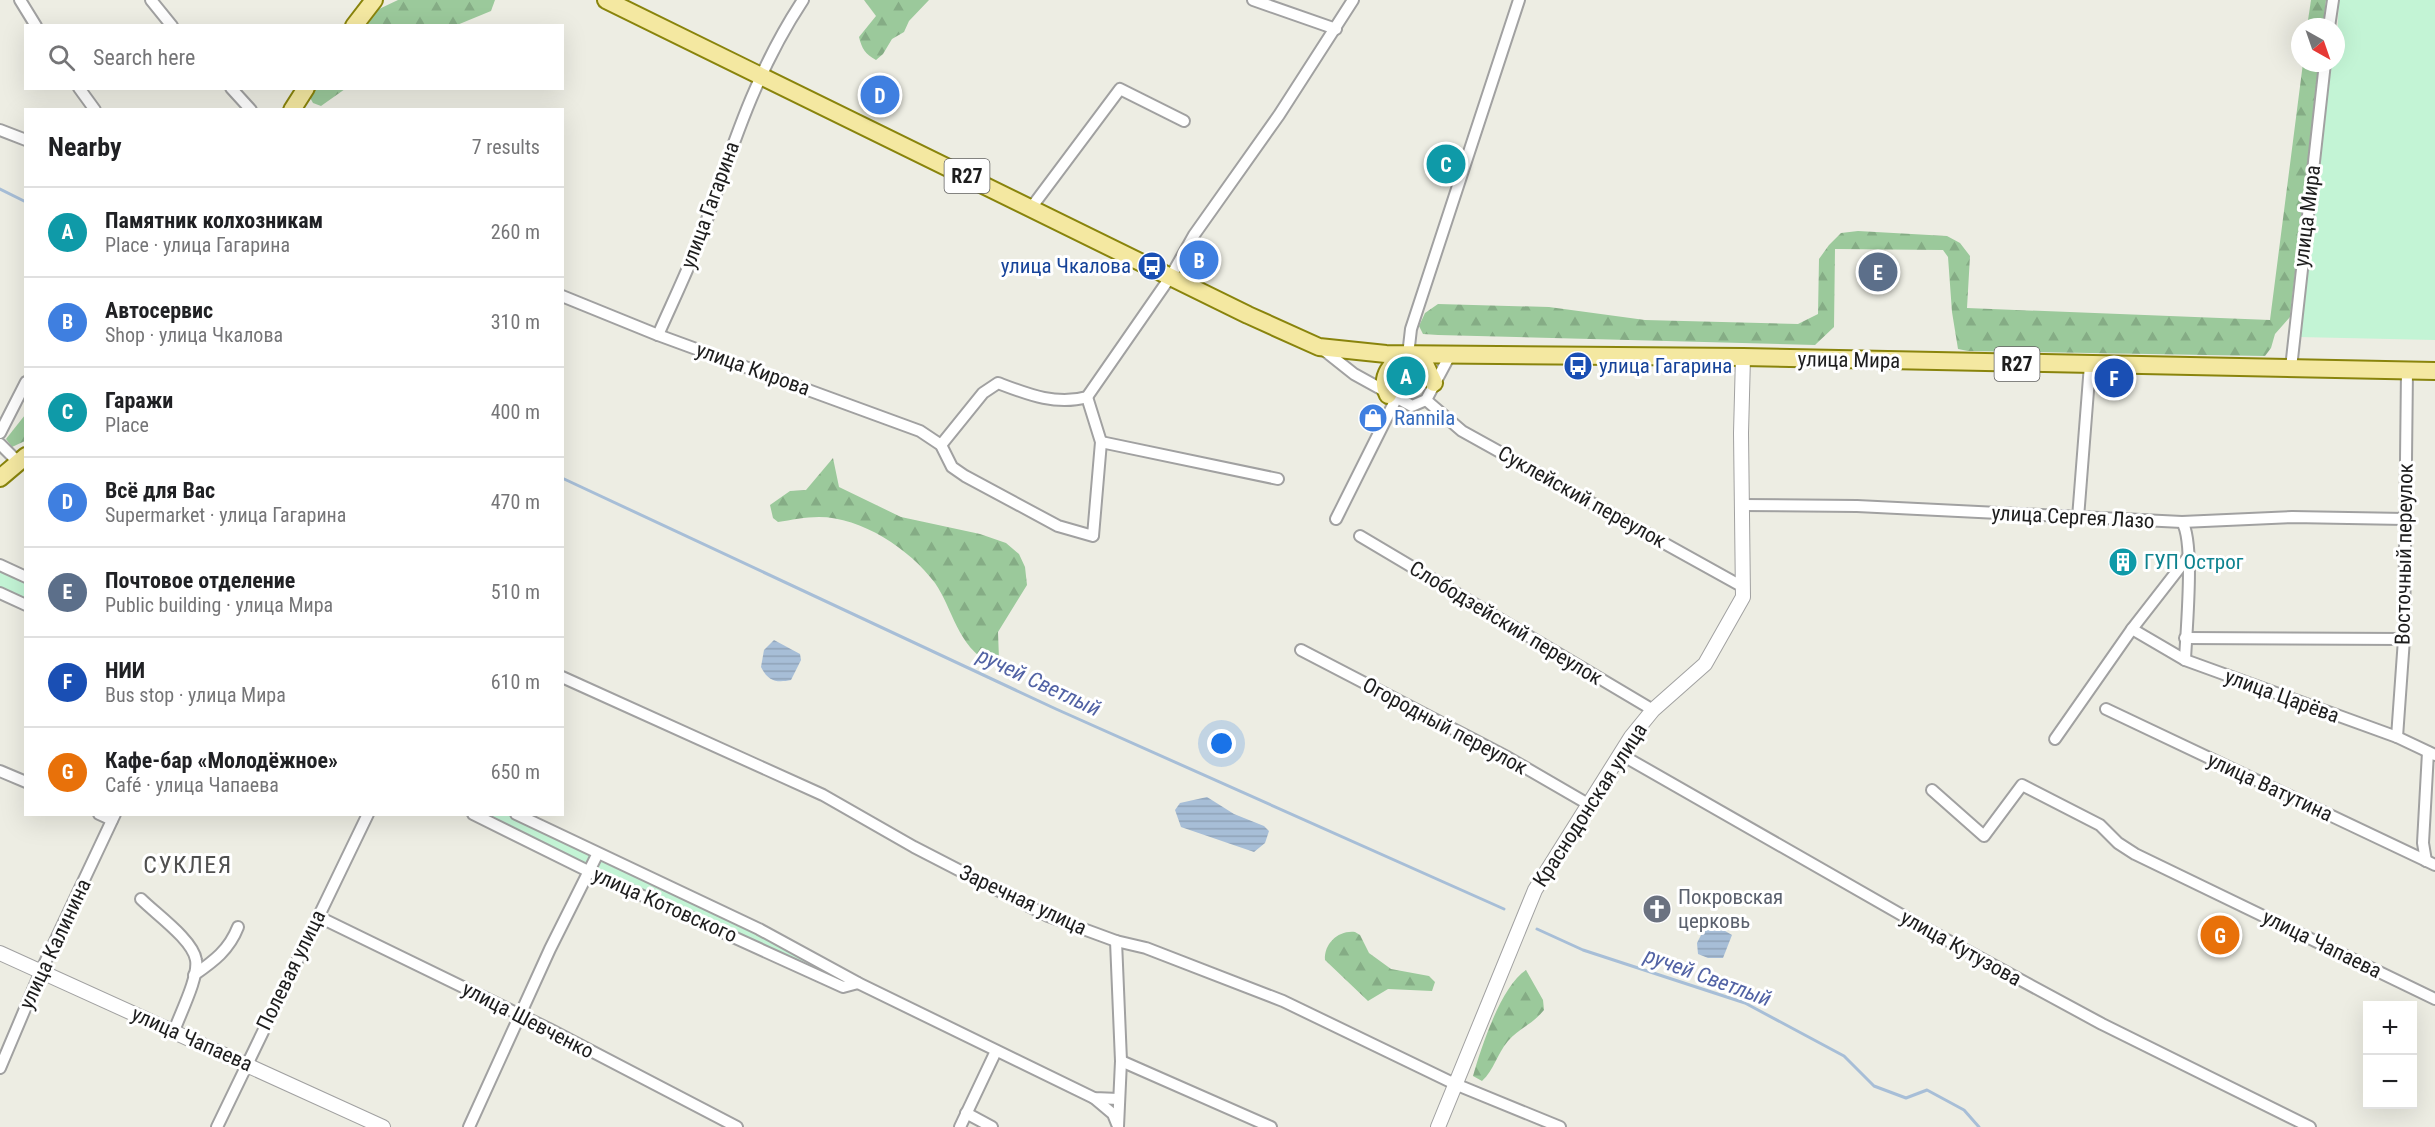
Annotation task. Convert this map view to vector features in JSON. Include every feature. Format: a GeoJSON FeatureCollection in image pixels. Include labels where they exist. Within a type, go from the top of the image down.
{"type":"FeatureCollection","features":[{"type":"Feature","properties":{"kind":"main road"},"geometry":{"type":"LineString","coordinates":[[356,24],[374,0]]}},
{"type":"Feature","properties":{"kind":"main road","name":"R27"},"geometry":{"type":"LineString","coordinates":[[606,0],[1318,346],[1366,353],[1408,355]]}},
{"type":"Feature","properties":{"kind":"main road"},"geometry":{"type":"LineString","coordinates":[[293,108],[305,90]]}},
{"type":"Feature","properties":{"kind":"main road"},"geometry":{"type":"LineString","coordinates":[[1392,397],[1384,382],[1385,373],[1396,362],[1408,355],[1425,364],[1434,383]]}},
{"type":"Feature","properties":{"kind":"main road","name":"улица Мира"},"geometry":{"type":"LineString","coordinates":[[1408,355],[1743,357],[2435,371]]}},
{"type":"Feature","properties":{"kind":"main road"},"geometry":{"type":"LineString","coordinates":[[0,478],[22,459]]}},
{"type":"Feature","properties":{"kind":"street"},"geometry":{"type":"LineString","coordinates":[[21,0],[35,24]]}},
{"type":"Feature","properties":{"kind":"street"},"geometry":{"type":"LineString","coordinates":[[151,0],[170,24]]}},
{"type":"Feature","properties":{"kind":"street"},"geometry":{"type":"LineString","coordinates":[[762,75],[776,43],[803,0]]}},
{"type":"Feature","properties":{"kind":"street"},"geometry":{"type":"LineString","coordinates":[[1252,0],[1336,29]]}},
{"type":"Feature","properties":{"kind":"street"},"geometry":{"type":"LineString","coordinates":[[941,445],[983,393],[998,383],[1032,396],[1071,401],[1087,397],[1171,276],[1194,235],[1279,115],[1353,0]]}},
{"type":"Feature","properties":{"kind":"street"},"geometry":{"type":"LineString","coordinates":[[1408,355],[1411,329],[1519,0]]}},
{"type":"Feature","properties":{"kind":"street"},"geometry":{"type":"LineString","coordinates":[[2330,18],[2332,0]]}},
{"type":"Feature","properties":{"kind":"street","name":"улица Мира"},"geometry":{"type":"LineString","coordinates":[[2290,368],[2324,72]]}},
{"type":"Feature","properties":{"kind":"street","name":"улица Гагарина"},"geometry":{"type":"LineString","coordinates":[[658,334],[702,233],[734,135],[762,75]]}},
{"type":"Feature","properties":{"kind":"street"},"geometry":{"type":"LineString","coordinates":[[1031,208],[1120,89],[1184,121]]}},
{"type":"Feature","properties":{"kind":"street"},"geometry":{"type":"LineString","coordinates":[[81,90],[94,108]]}},
{"type":"Feature","properties":{"kind":"street"},"geometry":{"type":"LineString","coordinates":[[233,90],[249,108]]}},
{"type":"Feature","properties":{"kind":"street"},"geometry":{"type":"LineString","coordinates":[[0,130],[24,139]]}},
{"type":"Feature","properties":{"kind":"street","name":"улица Кирова"},"geometry":{"type":"LineString","coordinates":[[564,297],[920,431],[941,445],[952,467],[965,476],[1058,526],[1093,536],[1101,442]]}},
{"type":"Feature","properties":{"kind":"street"},"geometry":{"type":"LineString","coordinates":[[1318,346],[1337,363],[1392,397],[1412,406],[1426,400],[1450,355]]}},
{"type":"Feature","properties":{"kind":"street","name":"Краснодонская улица"},"geometry":{"type":"LineString","coordinates":[[1438,1127],[1535,890],[1620,754],[1653,710],[1705,664],[1739,607],[1743,587],[1743,357]]}},
{"type":"Feature","properties":{"kind":"street"},"geometry":{"type":"LineString","coordinates":[[2078,518],[2090,365]]}},
{"type":"Feature","properties":{"kind":"street","name":"Восточный переулок"},"geometry":{"type":"LineString","coordinates":[[2397,737],[2404,639],[2407,370]]}},
{"type":"Feature","properties":{"kind":"street"},"geometry":{"type":"LineString","coordinates":[[0,432],[24,386]]}},
{"type":"Feature","properties":{"kind":"street"},"geometry":{"type":"LineString","coordinates":[[1087,397],[1101,442],[1278,479]]}},
{"type":"Feature","properties":{"kind":"street"},"geometry":{"type":"LineString","coordinates":[[1336,519],[1392,397]]}},
{"type":"Feature","properties":{"kind":"street","name":"Суклейский переулок"},"geometry":{"type":"LineString","coordinates":[[1426,400],[1462,430],[1743,587]]}},
{"type":"Feature","properties":{"kind":"street"},"geometry":{"type":"LineString","coordinates":[[0,444],[22,459]]}},
{"type":"Feature","properties":{"kind":"street","name":"улица Сергея Лазо"},"geometry":{"type":"LineString","coordinates":[[1742,505],[1857,506],[2182,522],[2292,517],[2405,519]]}},
{"type":"Feature","properties":{"kind":"street"},"geometry":{"type":"LineString","coordinates":[[2182,522],[2187,531],[2188,557],[2185,660]]}},
{"type":"Feature","properties":{"kind":"street","name":"Слободзейский переулок"},"geometry":{"type":"LineString","coordinates":[[1360,536],[1653,710]]}},
{"type":"Feature","properties":{"kind":"street"},"geometry":{"type":"LineString","coordinates":[[2055,739],[2132,629],[2188,557]]}},
{"type":"Feature","properties":{"kind":"street"},"geometry":{"type":"LineString","coordinates":[[0,565],[24,576]]}},
{"type":"Feature","properties":{"kind":"street"},"geometry":{"type":"LineString","coordinates":[[0,593],[24,603]]}},
{"type":"Feature","properties":{"kind":"street","name":"улица Царёва"},"geometry":{"type":"LineString","coordinates":[[2132,629],[2185,660],[2397,737],[2432,754]]}},
{"type":"Feature","properties":{"kind":"street"},"geometry":{"type":"LineString","coordinates":[[2185,638],[2404,639]]}},
{"type":"Feature","properties":{"kind":"street","name":"Огородный переулок"},"geometry":{"type":"LineString","coordinates":[[1301,650],[1507,757],[1588,804]]}},
{"type":"Feature","properties":{"kind":"street","name":"Заречная улица"},"geometry":{"type":"LineString","coordinates":[[564,678],[823,795],[914,847],[1048,916],[1116,941],[1146,948],[1283,1001],[1455,1084],[1560,1127]]}},
{"type":"Feature","properties":{"kind":"street","name":"улица Ватутина"},"geometry":{"type":"LineString","coordinates":[[2106,709],[2431,863]]}},
{"type":"Feature","properties":{"kind":"street","name":"улица Кутузова"},"geometry":{"type":"LineString","coordinates":[[1620,754],[1921,926],[2071,1008],[2310,1127]]}},
{"type":"Feature","properties":{"kind":"street"},"geometry":{"type":"LineString","coordinates":[[2431,863],[2422,843],[2432,754]]}},
{"type":"Feature","properties":{"kind":"street"},"geometry":{"type":"LineString","coordinates":[[0,771],[24,781]]}},
{"type":"Feature","properties":{"kind":"street","name":"улица Чапаева"},"geometry":{"type":"LineString","coordinates":[[1932,790],[1984,836],[2022,785],[2100,825],[2118,843],[2135,854],[2435,999]]}},
{"type":"Feature","properties":{"kind":"street","name":"Полевая улица"},"geometry":{"type":"LineString","coordinates":[[217,1127],[367,816]]}},
{"type":"Feature","properties":{"kind":"street","name":"улица Котовского"},"geometry":{"type":"LineString","coordinates":[[477,816],[588,871],[843,987],[858,983]]}},
{"type":"Feature","properties":{"kind":"street","name":"улица Котовского"},"geometry":{"type":"LineString","coordinates":[[520,816],[597,855],[759,929],[858,983],[1094,1098],[1119,1099]]}},
{"type":"Feature","properties":{"kind":"street","name":"улица Калинина"},"geometry":{"type":"LineString","coordinates":[[0,1068],[41,971],[114,817]]}},
{"type":"Feature","properties":{"kind":"street"},"geometry":{"type":"LineString","coordinates":[[470,1127],[597,855]]}},
{"type":"Feature","properties":{"kind":"street"},"geometry":{"type":"LineString","coordinates":[[141,899],[191,946],[197,962],[174,1031]]}},
{"type":"Feature","properties":{"kind":"street","name":"улица Шевченко"},"geometry":{"type":"LineString","coordinates":[[317,916],[521,1015],[737,1127]]}},
{"type":"Feature","properties":{"kind":"street"},"geometry":{"type":"LineString","coordinates":[[194,975],[223,954],[238,927]]}},
{"type":"Feature","properties":{"kind":"street"},"geometry":{"type":"LineString","coordinates":[[1116,941],[1121,1061],[1118,1127]]}},
{"type":"Feature","properties":{"kind":"street","name":"улица Чапаева"},"geometry":{"type":"LineString","coordinates":[[0,952],[383,1127]]}},
{"type":"Feature","properties":{"kind":"street"},"geometry":{"type":"LineString","coordinates":[[960,1127],[996,1051]]}},
{"type":"Feature","properties":{"kind":"street"},"geometry":{"type":"LineString","coordinates":[[1121,1061],[1271,1127]]}},
{"type":"Feature","properties":{"kind":"street"},"geometry":{"type":"LineString","coordinates":[[1094,1098],[1113,1114],[1118,1127]]}},
{"type":"Feature","properties":{"kind":"street"},"geometry":{"type":"LineString","coordinates":[[966,1113],[992,1127]]}},
{"type":"Feature","properties":{"kind":"green space"},"geometry":{"type":"Polygon","coordinates":[[[398,0],[495,0],[491,11],[459,24],[367,24],[379,9],[398,0]]]}},
{"type":"Feature","properties":{"kind":"green space"},"geometry":{"type":"Polygon","coordinates":[[[864,0],[929,0],[909,21],[904,32],[892,39],[883,54],[876,60],[864,51],[859,37],[876,16],[864,0]]]}},
{"type":"Feature","properties":{"kind":"green space"},"geometry":{"type":"Polygon","coordinates":[[[2311,0],[2326,0],[2324,18],[2308,18],[2311,0]]]}},
{"type":"Feature","properties":{"kind":"green space"},"geometry":{"type":"Polygon","coordinates":[[[2339,0],[2435,0],[2435,340],[2299,337],[2330,72],[2345,72],[2345,18],[2338,18],[2339,0]]]}},
{"type":"Feature","properties":{"kind":"green space"},"geometry":{"type":"Polygon","coordinates":[[[2302,72],[2318,72],[2290,317],[2275,334],[2271,348],[2265,356],[1958,349],[1952,312],[1948,257],[1943,250],[1835,249],[1834,327],[1815,345],[1438,335],[1423,334],[1419,326],[1425,313],[1438,304],[1549,307],[1645,320],[1798,324],[1818,314],[1819,259],[1841,233],[1858,231],[1947,236],[1960,243],[1970,256],[1967,308],[2270,320],[2302,72]]]}},
{"type":"Feature","properties":{"kind":"green space"},"geometry":{"type":"Polygon","coordinates":[[[314,90],[344,90],[321,106],[313,103],[309,96],[314,90]]]}},
{"type":"Feature","properties":{"kind":"green space"},"geometry":{"type":"Polygon","coordinates":[[[1414,359],[1424,381],[1418,388],[1404,389],[1395,378],[1396,368],[1414,359]]]}},
{"type":"Feature","properties":{"kind":"green space"},"geometry":{"type":"Polygon","coordinates":[[[24,416],[24,441],[12,447],[6,439],[24,416]]]}},
{"type":"Feature","properties":{"kind":"green space"},"geometry":{"type":"Polygon","coordinates":[[[833,458],[839,487],[901,517],[980,534],[1006,543],[1019,554],[1025,567],[1027,585],[998,632],[999,659],[991,664],[970,647],[941,593],[925,570],[883,537],[868,529],[835,518],[814,517],[778,522],[773,518],[770,505],[790,491],[806,490],[833,458]]]}},
{"type":"Feature","properties":{"kind":"green space"},"geometry":{"type":"Polygon","coordinates":[[[0,565],[24,577],[24,605],[0,593],[0,565]]]}},
{"type":"Feature","properties":{"kind":"green space"},"geometry":{"type":"Polygon","coordinates":[[[475,816],[518,816],[858,983],[843,987],[475,816]]]}},
{"type":"Feature","properties":{"kind":"green space"},"geometry":{"type":"Polygon","coordinates":[[[1355,932],[1360,935],[1369,953],[1391,969],[1429,976],[1435,982],[1432,991],[1388,989],[1368,1001],[1325,960],[1327,948],[1338,935],[1355,932]]]}},
{"type":"Feature","properties":{"kind":"green space"},"geometry":{"type":"Polygon","coordinates":[[[1526,970],[1543,1000],[1544,1010],[1508,1041],[1490,1072],[1482,1081],[1473,1076],[1487,1034],[1508,989],[1526,970]]]}},
{"type":"Feature","properties":{"kind":"water"},"geometry":{"type":"Polygon","coordinates":[[[774,640],[800,654],[801,660],[791,680],[773,680],[761,667],[764,650],[774,640]]]}},
{"type":"Feature","properties":{"kind":"water"},"geometry":{"type":"Polygon","coordinates":[[[1207,797],[1234,814],[1264,826],[1269,831],[1265,843],[1254,852],[1181,827],[1175,810],[1180,803],[1207,797]]]}},
{"type":"Feature","properties":{"kind":"water"},"geometry":{"type":"Polygon","coordinates":[[[1708,921],[1732,935],[1723,958],[1708,958],[1698,954],[1697,943],[1708,921]]]}},
{"type":"Feature","properties":{"kind":"waterway","name":"ручей Светлый"},"geometry":{"type":"LineString","coordinates":[[0,189],[24,201]]}},
{"type":"Feature","properties":{"kind":"waterway","name":"ручей Светлый"},"geometry":{"type":"LineString","coordinates":[[564,479],[1056,709],[1504,909]]}},
{"type":"Feature","properties":{"kind":"waterway","name":"ручей Светлый"},"geometry":{"type":"LineString","coordinates":[[1537,929],[1583,950],[1745,1003],[1844,1056],[1874,1086],[1906,1098],[1927,1090],[1964,1110],[1979,1127]]}},
{"type":"Feature","properties":{"kind":"place","name":"Всё для Вас"},"geometry":{"type":"Point","coordinates":[880,95]}},
{"type":"Feature","properties":{"kind":"place","name":"Гаражи"},"geometry":{"type":"Point","coordinates":[1446,164]}},
{"type":"Feature","properties":{"kind":"place","name":"Автосервис"},"geometry":{"type":"Point","coordinates":[1199,260]}},
{"type":"Feature","properties":{"kind":"place","name":"улица Чкалова"},"geometry":{"type":"Point","coordinates":[1152,266]}},
{"type":"Feature","properties":{"kind":"place","name":"Почтовое отделение"},"geometry":{"type":"Point","coordinates":[1878,272]}},
{"type":"Feature","properties":{"kind":"place","name":"улица Гагарина"},"geometry":{"type":"Point","coordinates":[1578,366]}},
{"type":"Feature","properties":{"kind":"place","name":"Памятник колхозникам"},"geometry":{"type":"Point","coordinates":[1406,376]}},
{"type":"Feature","properties":{"kind":"place","name":"НИИ"},"geometry":{"type":"Point","coordinates":[2114,378]}},
{"type":"Feature","properties":{"kind":"place","name":"Rannila"},"geometry":{"type":"Point","coordinates":[1373,418]}},
{"type":"Feature","properties":{"kind":"place","name":"ГУП Острог"},"geometry":{"type":"Point","coordinates":[2123,562]}},
{"type":"Feature","properties":{"kind":"place","name":"Покровская церковь"},"geometry":{"type":"Point","coordinates":[1657,909]}},
{"type":"Feature","properties":{"kind":"place","name":"Кафе-бар «Молодёжное»"},"geometry":{"type":"Point","coordinates":[2220,935]}},
{"type":"Feature","properties":{"kind":"district","name":"СУКЛЕЯ"},"geometry":{"type":"Point","coordinates":[188,865]}}]}
